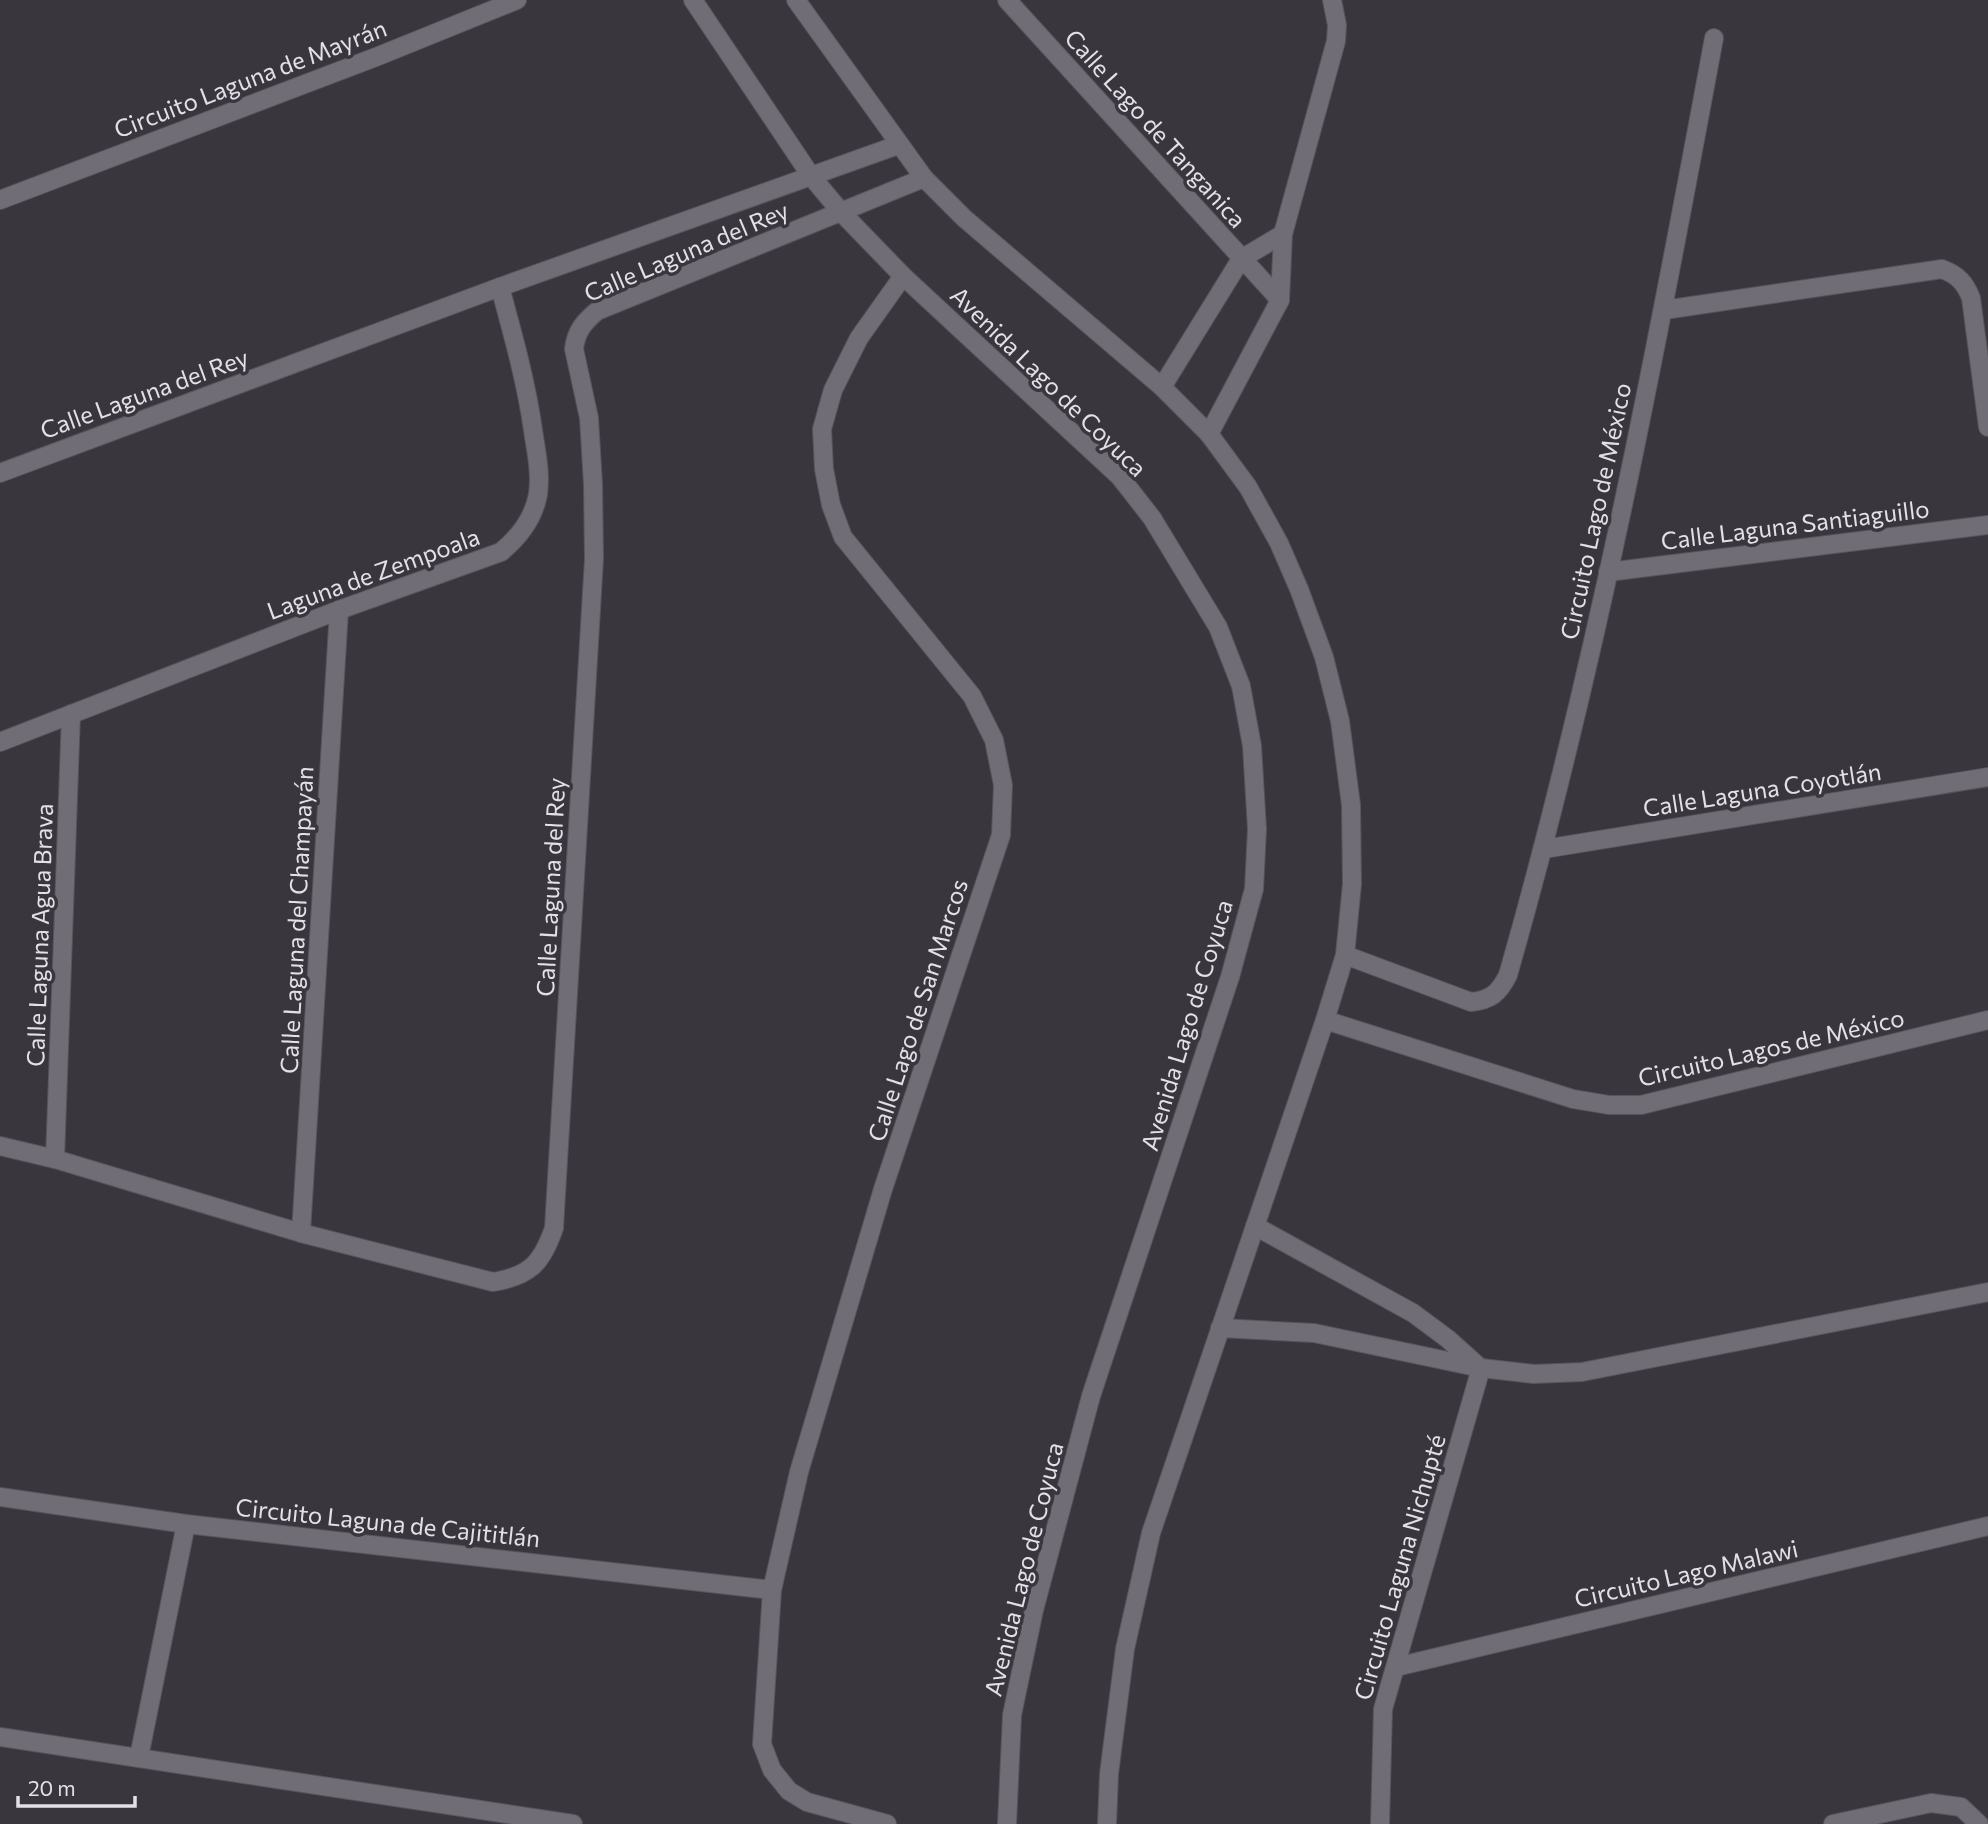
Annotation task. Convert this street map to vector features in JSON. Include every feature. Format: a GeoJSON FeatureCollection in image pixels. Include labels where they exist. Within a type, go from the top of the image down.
{"type":"FeatureCollection","features":[{"type":"Feature","properties":{"kind":"street","name":"Circuito Laguna de Mayrán"},"geometry":{"type":"LineString","coordinates":[[0,200],[376,57],[517,0]]}},
{"type":"Feature","properties":{"kind":"street","name":"Avenida Lago de Coyuca"},"geometry":{"type":"LineString","coordinates":[[693,0],[811,176],[841,212],[903,276],[1120,477],[1152,518],[1218,627],[1241,686],[1252,746],[1257,829],[1254,889],[1230,977],[1091,1396],[1038,1597],[1012,1715],[1007,1824]]}},
{"type":"Feature","properties":{"kind":"street"},"geometry":{"type":"LineString","coordinates":[[796,0],[924,178],[964,218],[1162,387],[1209,434],[1248,487],[1279,543],[1324,657],[1340,721],[1351,805],[1352,884],[1345,955],[1152,1533],[1125,1649],[1109,1773],[1107,1824]]}},
{"type":"Feature","properties":{"kind":"street","name":"Calle Lago de Tanganica"},"geometry":{"type":"LineString","coordinates":[[1007,0],[1241,259]]}},
{"type":"Feature","properties":{"kind":"street","name":"Calle Lago de Tanganica"},"geometry":{"type":"LineString","coordinates":[[1209,434],[1280,300],[1283,234],[1336,41],[1337,24],[1332,0]]}},
{"type":"Feature","properties":{"kind":"street","name":"Circuito Lago de México"},"geometry":{"type":"LineString","coordinates":[[1345,955],[1471,1002],[1486,1000],[1501,990],[1508,975],[1544,849],[1608,572],[1664,310],[1714,38]]}},
{"type":"Feature","properties":{"kind":"street","name":"Calle Laguna del Rey"},"geometry":{"type":"LineString","coordinates":[[0,473],[500,287],[898,145]]}},
{"type":"Feature","properties":{"kind":"street","name":"Calle Laguna del Rey"},"geometry":{"type":"LineString","coordinates":[[0,1146],[55,1159],[301,1233],[493,1282],[513,1279],[533,1268],[546,1251],[554,1228],[594,559],[589,418],[574,349],[575,339],[582,324],[597,311],[924,178]]}},
{"type":"Feature","properties":{"kind":"street","name":"Calle Lago de Tanganica"},"geometry":{"type":"LineString","coordinates":[[1162,387],[1241,259],[1283,234]]}},
{"type":"Feature","properties":{"kind":"street"},"geometry":{"type":"LineString","coordinates":[[1241,259],[1280,300]]}},
{"type":"Feature","properties":{"kind":"street"},"geometry":{"type":"LineString","coordinates":[[1664,310],[1942,269],[1954,274],[1966,285],[1971,298],[1988,427]]}},
{"type":"Feature","properties":{"kind":"street","name":"Calle Lago de San Marcos"},"geometry":{"type":"LineString","coordinates":[[887,1824],[807,1802],[789,1791],[772,1770],[762,1744],[772,1590],[799,1472],[880,1201],[1001,835],[1003,785],[994,740],[972,696],[843,537],[831,505],[824,469],[822,429],[833,390],[859,338],[903,276]]}},
{"type":"Feature","properties":{"kind":"street","name":"Laguna de Zempoala"},"geometry":{"type":"LineString","coordinates":[[0,742],[339,610],[501,552],[518,537],[530,518],[538,496],[539,468],[525,379],[500,287]]}},
{"type":"Feature","properties":{"kind":"street","name":"Calle Laguna Santiaguillo"},"geometry":{"type":"LineString","coordinates":[[1608,572],[1988,525]]}},
{"type":"Feature","properties":{"kind":"street","name":"Calle Laguna del Champayán"},"geometry":{"type":"LineString","coordinates":[[301,1233],[339,610]]}},
{"type":"Feature","properties":{"kind":"street","name":"Calle Laguna Agua Brava"},"geometry":{"type":"LineString","coordinates":[[55,1159],[71,714]]}},
{"type":"Feature","properties":{"kind":"street","name":"Calle Laguna Coyotlán"},"geometry":{"type":"LineString","coordinates":[[1544,849],[1988,777]]}},
{"type":"Feature","properties":{"kind":"street","name":"Circuito Lagos de México"},"geometry":{"type":"LineString","coordinates":[[1325,1020],[1573,1099],[1620,1105],[1641,1105],[1988,1020]]}},
{"type":"Feature","properties":{"kind":"street"},"geometry":{"type":"LineString","coordinates":[[1255,1226],[1413,1313],[1481,1368]]}},
{"type":"Feature","properties":{"kind":"street"},"geometry":{"type":"LineString","coordinates":[[1220,1328],[1314,1333],[1481,1368],[1534,1374],[1582,1372],[1988,1292]]}},
{"type":"Feature","properties":{"kind":"street","name":"Circuito Laguna Nichupté"},"geometry":{"type":"LineString","coordinates":[[1380,1824],[1383,1709],[1481,1368]]}},
{"type":"Feature","properties":{"kind":"street","name":"Circuito Laguna de Cajititlán"},"geometry":{"type":"LineString","coordinates":[[0,1497],[186,1524],[772,1590]]}},
{"type":"Feature","properties":{"kind":"street"},"geometry":{"type":"LineString","coordinates":[[139,1757],[186,1524]]}},
{"type":"Feature","properties":{"kind":"street","name":"Circuito Lago Malawi"},"geometry":{"type":"LineString","coordinates":[[1395,1667],[1988,1526]]}},
{"type":"Feature","properties":{"kind":"street"},"geometry":{"type":"LineString","coordinates":[[0,1737],[573,1824]]}},
{"type":"Feature","properties":{"kind":"street"},"geometry":{"type":"LineString","coordinates":[[1833,1824],[1931,1803],[1961,1807],[1979,1824]]}}]}
